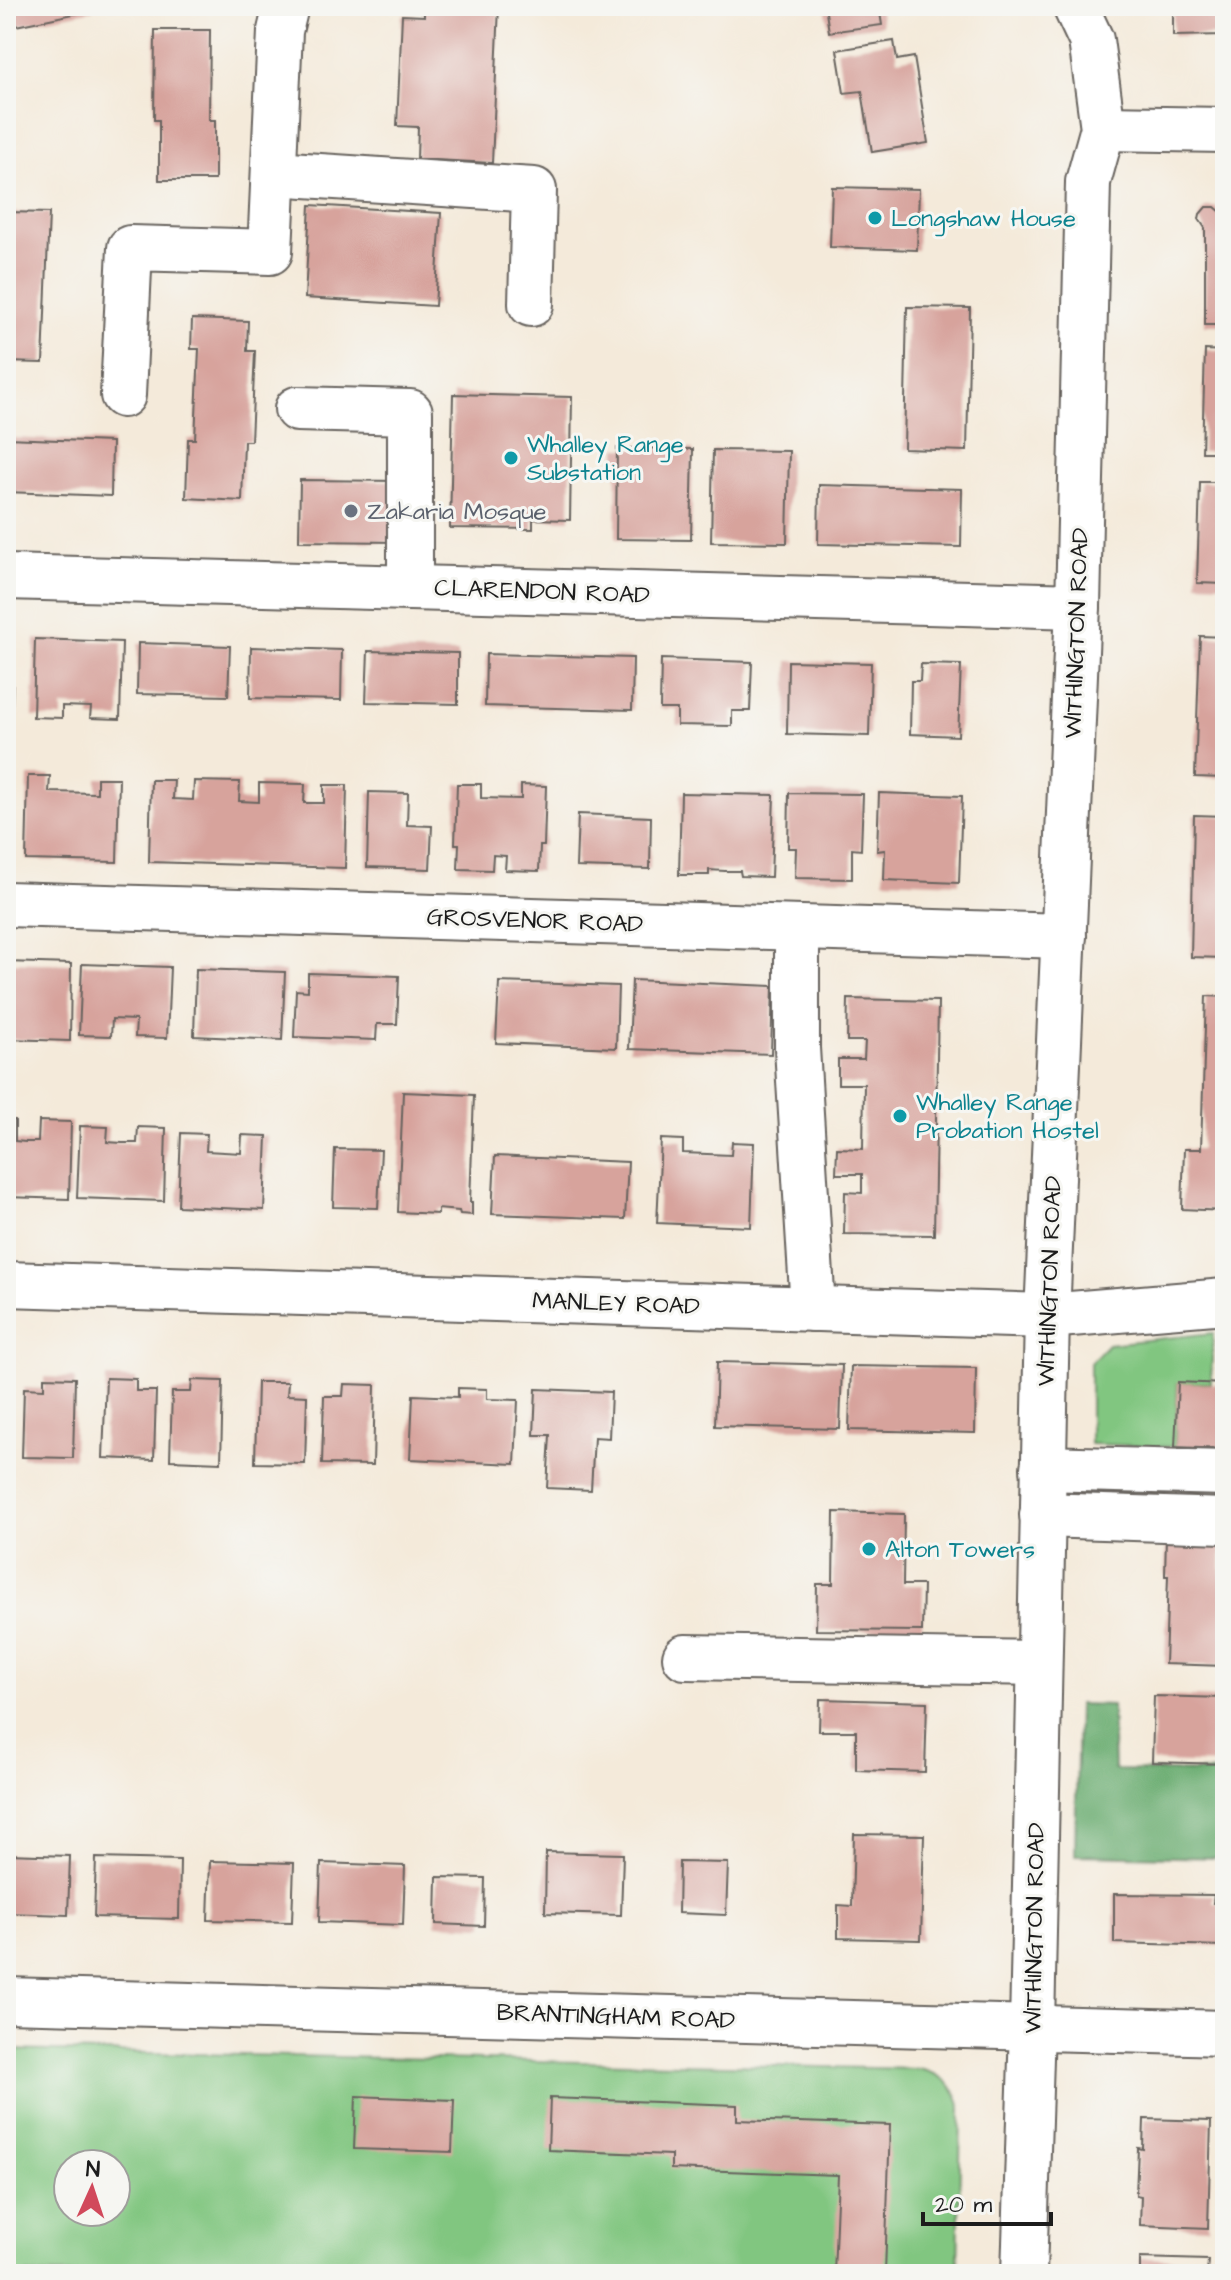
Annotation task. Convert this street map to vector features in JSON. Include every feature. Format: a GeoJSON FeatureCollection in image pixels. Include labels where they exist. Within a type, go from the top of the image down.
{"type":"FeatureCollection","features":[{"type":"Feature","properties":{"kind":"street"},"geometry":{"type":"LineString","coordinates":[[123,395],[130,248],[270,252],[280,31],[286,6]]}},
{"type":"Feature","properties":{"kind":"street","name":"WITHINGTON ROAD"},"geometry":{"type":"LineString","coordinates":[[1024,2274],[1047,1316],[1078,606],[1088,182],[1103,128],[1091,40],[1075,6]]}},
{"type":"Feature","properties":{"kind":"street"},"geometry":{"type":"LineString","coordinates":[[1103,128],[1225,130]]}},
{"type":"Feature","properties":{"kind":"street"},"geometry":{"type":"LineString","coordinates":[[274,173],[534,190],[531,304]]}},
{"type":"Feature","properties":{"kind":"street"},"geometry":{"type":"LineString","coordinates":[[297,409],[410,412],[410,588]]}},
{"type":"Feature","properties":{"kind":"street","name":"CLARENDON ROAD"},"geometry":{"type":"LineString","coordinates":[[6,577],[1078,606]]}},
{"type":"Feature","properties":{"kind":"street","name":"GROSVENOR ROAD"},"geometry":{"type":"LineString","coordinates":[[6,904],[1064,936]]}},
{"type":"Feature","properties":{"kind":"street"},"geometry":{"type":"LineString","coordinates":[[797,928],[797,1048],[813,1309]]}},
{"type":"Feature","properties":{"kind":"street","name":"MANLEY ROAD"},"geometry":{"type":"LineString","coordinates":[[6,1284],[1047,1316],[1225,1301]]}},
{"type":"Feature","properties":{"kind":"street"},"geometry":{"type":"LineString","coordinates":[[1043,1468],[1225,1473]]}},
{"type":"Feature","properties":{"kind":"street"},"geometry":{"type":"LineString","coordinates":[[1042,1515],[1225,1521]]}},
{"type":"Feature","properties":{"kind":"street"},"geometry":{"type":"LineString","coordinates":[[685,1657],[1039,1663]]}},
{"type":"Feature","properties":{"kind":"street","name":"BRANTINGHAM ROAD"},"geometry":{"type":"LineString","coordinates":[[6,2000],[1225,2033]]}},
{"type":"Feature","properties":{"kind":"green space"},"geometry":{"type":"Polygon","coordinates":[[[1213,1333],[1211,1383],[1178,1383],[1175,1447],[1090,1444],[1090,1363],[1108,1344],[1213,1333]]]}},
{"type":"Feature","properties":{"kind":"green space"},"geometry":{"type":"Polygon","coordinates":[[[1078,1704],[1112,1705],[1114,1770],[1225,1772],[1225,1858],[1075,1855],[1078,1704]]]}},
{"type":"Feature","properties":{"kind":"green space"},"geometry":{"type":"Polygon","coordinates":[[[6,2050],[919,2069],[946,2082],[961,2108],[958,2274],[6,2274],[6,2050]]]}},
{"type":"Feature","properties":{"kind":"building"},"geometry":{"type":"Polygon","coordinates":[[[6,6],[93,6],[93,10],[6,28],[6,6]]]}},
{"type":"Feature","properties":{"kind":"building"},"geometry":{"type":"Polygon","coordinates":[[[424,6],[499,6],[492,163],[417,159],[418,127],[397,126],[402,15],[424,16],[424,6]]]}},
{"type":"Feature","properties":{"kind":"building"},"geometry":{"type":"Polygon","coordinates":[[[825,6],[879,6],[882,25],[829,32],[825,6]]]}},
{"type":"Feature","properties":{"kind":"building"},"geometry":{"type":"Polygon","coordinates":[[[1173,6],[1225,6],[1225,35],[1173,36],[1173,6]]]}},
{"type":"Feature","properties":{"kind":"building"},"geometry":{"type":"Polygon","coordinates":[[[155,30],[210,30],[209,120],[215,120],[215,180],[159,180],[159,120],[154,120],[155,30]]]}},
{"type":"Feature","properties":{"kind":"building"},"geometry":{"type":"Polygon","coordinates":[[[894,41],[897,60],[914,57],[928,143],[872,152],[862,91],[844,93],[837,50],[894,41]]]}},
{"type":"Feature","properties":{"kind":"building","name":"Longshaw House"},"geometry":{"type":"Polygon","coordinates":[[[832,187],[919,189],[917,250],[830,247],[832,187]]]}},
{"type":"Feature","properties":{"kind":"building"},"geometry":{"type":"Polygon","coordinates":[[[310,205],[441,213],[435,306],[305,298],[310,205]]]}},
{"type":"Feature","properties":{"kind":"building"},"geometry":{"type":"Polygon","coordinates":[[[1206,207],[1225,212],[1225,325],[1205,325],[1205,228],[1199,219],[1206,207]]]}},
{"type":"Feature","properties":{"kind":"building"},"geometry":{"type":"Polygon","coordinates":[[[6,212],[49,213],[43,363],[6,362],[6,212]]]}},
{"type":"Feature","properties":{"kind":"building"},"geometry":{"type":"Polygon","coordinates":[[[907,307],[970,308],[967,451],[904,449],[907,307]]]}},
{"type":"Feature","properties":{"kind":"building"},"geometry":{"type":"Polygon","coordinates":[[[192,319],[248,321],[247,351],[255,351],[251,441],[244,441],[242,501],[186,498],[188,439],[195,439],[199,349],[191,349],[192,319]]]}},
{"type":"Feature","properties":{"kind":"building"},"geometry":{"type":"Polygon","coordinates":[[[1205,350],[1225,351],[1225,452],[1202,452],[1205,350]]]}},
{"type":"Feature","properties":{"kind":"building","name":"Whalley Range Substation"},"geometry":{"type":"Polygon","coordinates":[[[453,394],[572,397],[570,520],[533,519],[533,529],[450,528],[453,394]]]}},
{"type":"Feature","properties":{"kind":"building"},"geometry":{"type":"Polygon","coordinates":[[[6,438],[112,442],[111,496],[6,492],[6,438]]]}},
{"type":"Feature","properties":{"kind":"building"},"geometry":{"type":"Polygon","coordinates":[[[617,448],[693,449],[691,540],[616,539],[617,448]]]}},
{"type":"Feature","properties":{"kind":"building"},"geometry":{"type":"Polygon","coordinates":[[[713,450],[789,451],[787,543],[711,542],[713,450]]]}},
{"type":"Feature","properties":{"kind":"building","name":"Zakaria Mosque"},"geometry":{"type":"Polygon","coordinates":[[[300,480],[402,481],[402,542],[299,541],[300,480]]]}},
{"type":"Feature","properties":{"kind":"building"},"geometry":{"type":"Polygon","coordinates":[[[1200,482],[1225,482],[1225,584],[1197,583],[1200,482]]]}},
{"type":"Feature","properties":{"kind":"building"},"geometry":{"type":"Polygon","coordinates":[[[819,485],[962,489],[961,547],[818,544],[819,485]]]}},
{"type":"Feature","properties":{"kind":"building"},"geometry":{"type":"Polygon","coordinates":[[[1200,636],[1225,637],[1225,778],[1195,777],[1200,636]]]}},
{"type":"Feature","properties":{"kind":"building"},"geometry":{"type":"Polygon","coordinates":[[[6,639],[14,639],[12,706],[6,706],[6,639]]]}},
{"type":"Feature","properties":{"kind":"building"},"geometry":{"type":"Polygon","coordinates":[[[35,639],[122,642],[120,719],[90,718],[91,707],[62,706],[62,718],[33,717],[35,639]]]}},
{"type":"Feature","properties":{"kind":"building"},"geometry":{"type":"Polygon","coordinates":[[[138,643],[230,646],[228,696],[137,694],[138,643]]]}},
{"type":"Feature","properties":{"kind":"building"},"geometry":{"type":"Polygon","coordinates":[[[251,647],[342,650],[341,700],[250,698],[251,647]]]}},
{"type":"Feature","properties":{"kind":"building"},"geometry":{"type":"Polygon","coordinates":[[[368,651],[458,653],[458,704],[366,702],[368,651]]]}},
{"type":"Feature","properties":{"kind":"building"},"geometry":{"type":"Polygon","coordinates":[[[486,654],[633,658],[632,710],[485,706],[486,654]]]}},
{"type":"Feature","properties":{"kind":"building"},"geometry":{"type":"Polygon","coordinates":[[[661,659],[752,662],[750,711],[732,711],[732,726],[677,725],[677,709],[660,709],[661,659]]]}},
{"type":"Feature","properties":{"kind":"building"},"geometry":{"type":"Polygon","coordinates":[[[788,661],[871,663],[869,736],[787,734],[788,661]]]}},
{"type":"Feature","properties":{"kind":"building"},"geometry":{"type":"Polygon","coordinates":[[[921,664],[961,665],[958,736],[910,734],[911,681],[920,681],[921,664]]]}},
{"type":"Feature","properties":{"kind":"building"},"geometry":{"type":"Polygon","coordinates":[[[28,776],[50,776],[49,792],[97,793],[97,778],[119,778],[117,862],[26,860],[28,776]]]}},
{"type":"Feature","properties":{"kind":"building"},"geometry":{"type":"Polygon","coordinates":[[[151,780],[174,780],[173,799],[193,800],[194,781],[240,782],[239,801],[259,802],[259,783],[305,784],[304,803],[324,803],[324,785],[347,785],[345,868],[149,862],[151,780]]]}},
{"type":"Feature","properties":{"kind":"building"},"geometry":{"type":"Polygon","coordinates":[[[457,784],[481,784],[481,798],[521,799],[521,785],[546,786],[544,846],[540,846],[539,871],[505,870],[506,856],[493,855],[492,870],[458,869],[459,844],[455,844],[457,784]]]}},
{"type":"Feature","properties":{"kind":"building"},"geometry":{"type":"Polygon","coordinates":[[[369,792],[408,793],[407,825],[432,826],[430,869],[367,867],[369,792]]]}},
{"type":"Feature","properties":{"kind":"building"},"geometry":{"type":"Polygon","coordinates":[[[681,793],[774,795],[771,877],[741,876],[740,871],[709,870],[709,875],[679,875],[681,793]]]}},
{"type":"Feature","properties":{"kind":"building"},"geometry":{"type":"Polygon","coordinates":[[[789,793],[863,794],[861,850],[852,849],[852,879],[795,878],[796,848],[788,848],[789,793]]]}},
{"type":"Feature","properties":{"kind":"building"},"geometry":{"type":"Polygon","coordinates":[[[879,793],[962,796],[959,883],[884,880],[885,850],[877,851],[879,793]]]}},
{"type":"Feature","properties":{"kind":"building"},"geometry":{"type":"Polygon","coordinates":[[[578,814],[651,817],[650,869],[576,867],[578,814]]]}},
{"type":"Feature","properties":{"kind":"building"},"geometry":{"type":"Polygon","coordinates":[[[1194,815],[1225,816],[1225,958],[1191,957],[1194,815]]]}},
{"type":"Feature","properties":{"kind":"building"},"geometry":{"type":"Polygon","coordinates":[[[6,962],[71,964],[70,1041],[6,1039],[6,962]]]}},
{"type":"Feature","properties":{"kind":"building"},"geometry":{"type":"Polygon","coordinates":[[[82,964],[170,967],[167,1038],[135,1037],[136,1020],[112,1019],[111,1036],[79,1035],[82,964]]]}},
{"type":"Feature","properties":{"kind":"building"},"geometry":{"type":"Polygon","coordinates":[[[196,969],[285,972],[282,1040],[194,1036],[196,969]]]}},
{"type":"Feature","properties":{"kind":"building"},"geometry":{"type":"Polygon","coordinates":[[[308,973],[399,976],[397,1024],[377,1024],[376,1040],[294,1037],[296,990],[308,991],[308,973]]]}},
{"type":"Feature","properties":{"kind":"building"},"geometry":{"type":"Polygon","coordinates":[[[632,980],[773,986],[771,1054],[629,1049],[632,980]]]}},
{"type":"Feature","properties":{"kind":"building"},"geometry":{"type":"Polygon","coordinates":[[[499,982],[618,986],[616,1048],[496,1043],[499,982]]]}},
{"type":"Feature","properties":{"kind":"building"},"geometry":{"type":"Polygon","coordinates":[[[1206,996],[1225,997],[1225,1211],[1182,1209],[1184,1149],[1201,1149],[1206,996]]]}},
{"type":"Feature","properties":{"kind":"building","name":"Whalley Range Probation Hostel"},"geometry":{"type":"Polygon","coordinates":[[[848,999],[938,1001],[934,1235],[844,1234],[845,1192],[862,1193],[862,1174],[836,1174],[837,1148],[863,1149],[864,1084],[838,1084],[838,1059],[864,1059],[865,1041],[847,1041],[848,999]]]}},
{"type":"Feature","properties":{"kind":"building"},"geometry":{"type":"Polygon","coordinates":[[[403,1092],[474,1095],[472,1215],[438,1209],[438,1214],[398,1212],[403,1092]]]}},
{"type":"Feature","properties":{"kind":"building"},"geometry":{"type":"Polygon","coordinates":[[[6,1120],[15,1120],[15,1141],[26,1142],[38,1142],[39,1121],[71,1122],[69,1199],[6,1197],[6,1120]]]}},
{"type":"Feature","properties":{"kind":"building"},"geometry":{"type":"Polygon","coordinates":[[[80,1126],[108,1127],[107,1142],[122,1143],[137,1143],[138,1127],[166,1128],[164,1201],[77,1198],[80,1126]]]}},
{"type":"Feature","properties":{"kind":"building"},"geometry":{"type":"Polygon","coordinates":[[[181,1133],[207,1134],[206,1151],[241,1153],[242,1135],[267,1136],[264,1210],[178,1206],[181,1133]]]}},
{"type":"Feature","properties":{"kind":"building"},"geometry":{"type":"Polygon","coordinates":[[[661,1139],[683,1140],[683,1153],[731,1155],[732,1142],[754,1143],[751,1227],[657,1223],[661,1139]]]}},
{"type":"Feature","properties":{"kind":"building"},"geometry":{"type":"Polygon","coordinates":[[[335,1149],[381,1150],[378,1208],[333,1207],[335,1149]]]}},
{"type":"Feature","properties":{"kind":"building"},"geometry":{"type":"Polygon","coordinates":[[[495,1156],[628,1162],[625,1219],[492,1214],[495,1156]]]}},
{"type":"Feature","properties":{"kind":"building"},"geometry":{"type":"Polygon","coordinates":[[[717,1362],[842,1365],[840,1429],[715,1426],[717,1362]]]}},
{"type":"Feature","properties":{"kind":"building"},"geometry":{"type":"Polygon","coordinates":[[[851,1366],[976,1368],[975,1433],[849,1430],[851,1366]]]}},
{"type":"Feature","properties":{"kind":"building"},"geometry":{"type":"Polygon","coordinates":[[[44,1377],[75,1378],[73,1458],[22,1457],[24,1388],[44,1389],[44,1377]]]}},
{"type":"Feature","properties":{"kind":"building"},"geometry":{"type":"Polygon","coordinates":[[[106,1378],[136,1379],[136,1391],[156,1391],[154,1460],[103,1458],[106,1378]]]}},
{"type":"Feature","properties":{"kind":"building"},"geometry":{"type":"Polygon","coordinates":[[[192,1380],[223,1381],[221,1462],[170,1460],[172,1392],[191,1392],[192,1380]]]}},
{"type":"Feature","properties":{"kind":"building"},"geometry":{"type":"Polygon","coordinates":[[[257,1382],[288,1382],[287,1395],[307,1396],[305,1464],[255,1463],[257,1382]]]}},
{"type":"Feature","properties":{"kind":"building"},"geometry":{"type":"Polygon","coordinates":[[[1178,1382],[1225,1384],[1225,1449],[1175,1447],[1178,1382]]]}},
{"type":"Feature","properties":{"kind":"building"},"geometry":{"type":"Polygon","coordinates":[[[344,1384],[375,1385],[373,1465],[322,1464],[324,1396],[343,1396],[344,1384]]]}},
{"type":"Feature","properties":{"kind":"building"},"geometry":{"type":"Polygon","coordinates":[[[458,1388],[487,1389],[487,1399],[518,1400],[515,1464],[410,1459],[413,1395],[458,1397],[458,1388]]]}},
{"type":"Feature","properties":{"kind":"building"},"geometry":{"type":"Polygon","coordinates":[[[536,1389],[611,1392],[609,1438],[594,1437],[591,1490],[547,1488],[550,1435],[534,1435],[536,1389]]]}},
{"type":"Feature","properties":{"kind":"building","name":"Alton Towers"},"geometry":{"type":"Polygon","coordinates":[[[834,1512],[904,1514],[903,1585],[923,1585],[922,1631],[816,1630],[817,1584],[833,1584],[834,1512]]]}},
{"type":"Feature","properties":{"kind":"building"},"geometry":{"type":"Polygon","coordinates":[[[1166,1536],[1222,1538],[1225,1666],[1165,1664],[1166,1536]]]}},
{"type":"Feature","properties":{"kind":"building"},"geometry":{"type":"Polygon","coordinates":[[[1154,1696],[1225,1698],[1225,1764],[1152,1762],[1154,1696]]]}},
{"type":"Feature","properties":{"kind":"building"},"geometry":{"type":"Polygon","coordinates":[[[820,1699],[927,1702],[925,1772],[856,1770],[856,1731],[819,1731],[820,1699]]]}},
{"type":"Feature","properties":{"kind":"building"},"geometry":{"type":"Polygon","coordinates":[[[854,1834],[924,1835],[921,1940],[838,1938],[838,1905],[852,1906],[854,1834]]]}},
{"type":"Feature","properties":{"kind":"building"},"geometry":{"type":"Polygon","coordinates":[[[546,1852],[623,1854],[621,1915],[545,1913],[546,1852]]]}},
{"type":"Feature","properties":{"kind":"building"},"geometry":{"type":"Polygon","coordinates":[[[6,1854],[70,1856],[68,1915],[6,1913],[6,1854]]]}},
{"type":"Feature","properties":{"kind":"building"},"geometry":{"type":"Polygon","coordinates":[[[96,1858],[180,1860],[179,1919],[94,1917],[96,1858]]]}},
{"type":"Feature","properties":{"kind":"building"},"geometry":{"type":"Polygon","coordinates":[[[210,1861],[294,1863],[292,1922],[208,1920],[210,1861]]]}},
{"type":"Feature","properties":{"kind":"building"},"geometry":{"type":"Polygon","coordinates":[[[679,1862],[728,1863],[726,1915],[678,1913],[679,1862]]]}},
{"type":"Feature","properties":{"kind":"building"},"geometry":{"type":"Polygon","coordinates":[[[321,1863],[405,1866],[403,1925],[319,1922],[321,1863]]]}},
{"type":"Feature","properties":{"kind":"building"},"geometry":{"type":"Polygon","coordinates":[[[437,1877],[485,1878],[484,1926],[436,1924],[437,1877]]]}},
{"type":"Feature","properties":{"kind":"building"},"geometry":{"type":"Polygon","coordinates":[[[1114,1894],[1214,1895],[1213,1903],[1225,1904],[1225,1946],[1114,1943],[1114,1894]]]}},
{"type":"Feature","properties":{"kind":"building"},"geometry":{"type":"Polygon","coordinates":[[[356,2096],[454,2100],[452,2152],[354,2149],[356,2096]]]}},
{"type":"Feature","properties":{"kind":"building"},"geometry":{"type":"Polygon","coordinates":[[[550,2098],[737,2105],[737,2120],[890,2125],[885,2274],[834,2274],[838,2175],[671,2169],[671,2155],[548,2150],[550,2098]]]}},
{"type":"Feature","properties":{"kind":"building"},"geometry":{"type":"Polygon","coordinates":[[[1144,2119],[1211,2121],[1208,2228],[1140,2225],[1141,2196],[1136,2195],[1138,2148],[1143,2149],[1144,2119]]]}},
{"type":"Feature","properties":{"kind":"building"},"geometry":{"type":"Polygon","coordinates":[[[1140,2258],[1208,2260],[1207,2274],[1140,2274],[1140,2258]]]}},
{"type":"Feature","properties":{"kind":"place","name":"Longshaw House"},"geometry":{"type":"Point","coordinates":[875,218]}},
{"type":"Feature","properties":{"kind":"place","name":"Whalley Range Substation"},"geometry":{"type":"Point","coordinates":[511,458]}},
{"type":"Feature","properties":{"kind":"place","name":"Zakaria Mosque"},"geometry":{"type":"Point","coordinates":[351,511]}},
{"type":"Feature","properties":{"kind":"place","name":"Whalley Range Probation Hostel"},"geometry":{"type":"Point","coordinates":[900,1116]}},
{"type":"Feature","properties":{"kind":"place","name":"Alton Towers"},"geometry":{"type":"Point","coordinates":[869,1549]}}]}
